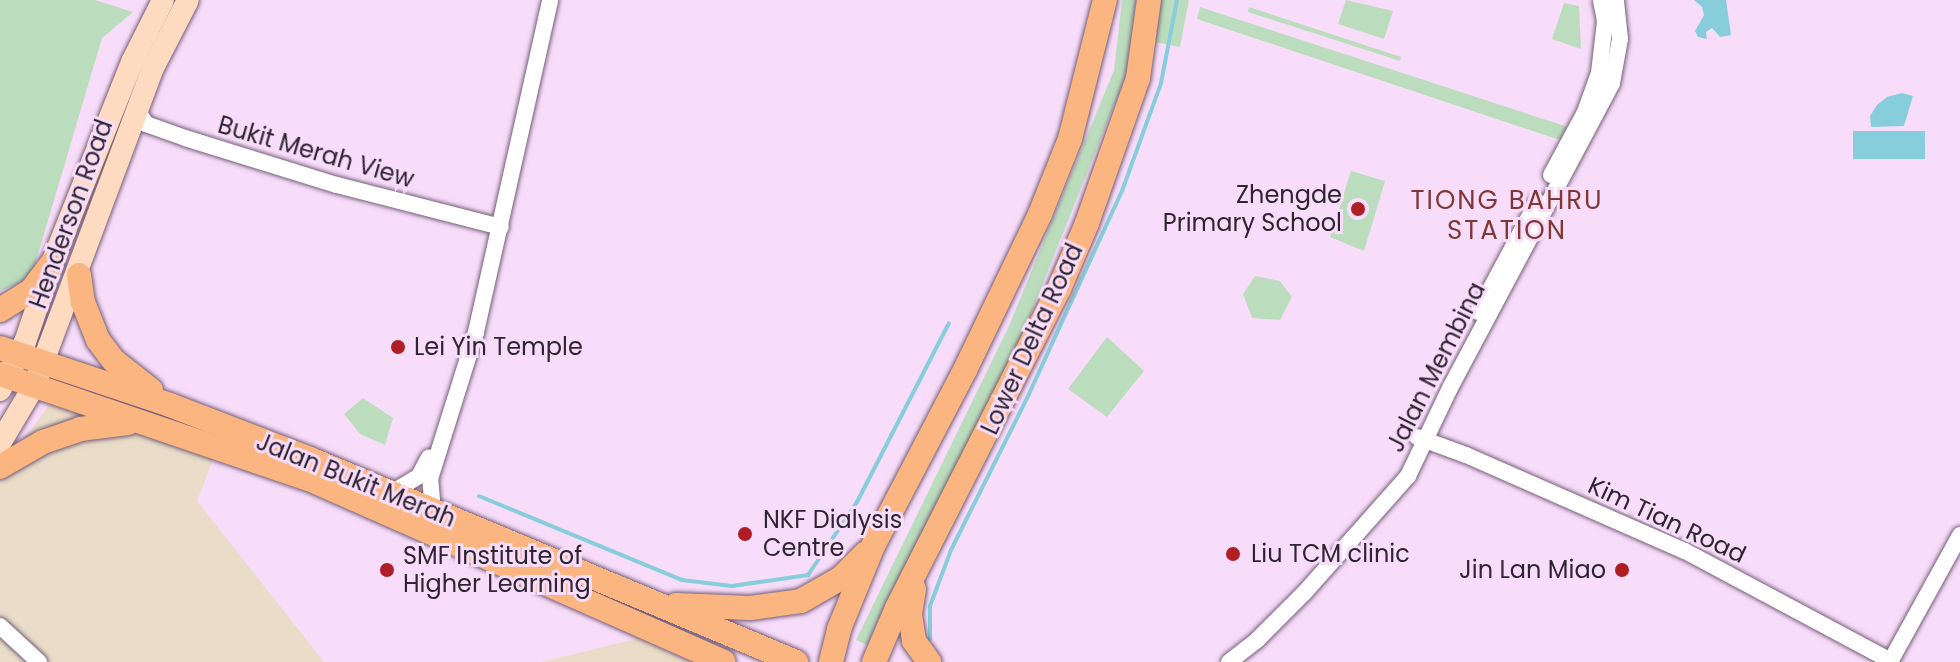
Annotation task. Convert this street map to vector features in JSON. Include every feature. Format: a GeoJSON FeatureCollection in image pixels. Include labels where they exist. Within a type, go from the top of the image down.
{"type":"FeatureCollection","features":[{"type":"Feature","properties":{"kind":"main road","name":"Henderson Road"},"geometry":{"type":"LineString","coordinates":[[3,380],[10,351],[52,263],[132,62],[163,0]]}},
{"type":"Feature","properties":{"kind":"main road","name":"Henderson Road"},"geometry":{"type":"LineString","coordinates":[[0,443],[34,386],[79,275],[153,68],[188,0]]}},
{"type":"Feature","properties":{"kind":"main road","name":"Lower Delta Road"},"geometry":{"type":"LineString","coordinates":[[831,662],[839,629],[873,546],[965,370],[1040,214],[1070,139],[1105,0]]}},
{"type":"Feature","properties":{"kind":"main road","name":"Lower Delta Road"},"geometry":{"type":"LineString","coordinates":[[874,662],[1059,289],[1087,223],[1138,78],[1149,0]]}},
{"type":"Feature","properties":{"kind":"main road"},"geometry":{"type":"LineString","coordinates":[[0,310],[31,291],[52,263]]}},
{"type":"Feature","properties":{"kind":"main road"},"geometry":{"type":"LineString","coordinates":[[79,275],[83,302],[98,340],[114,361],[170,405]]}},
{"type":"Feature","properties":{"kind":"main road","name":"Jalan Bukit Merah"},"geometry":{"type":"LineString","coordinates":[[10,351],[170,405],[664,604],[796,662]]}},
{"type":"Feature","properties":{"kind":"main road","name":"Jalan Bukit Merah"},"geometry":{"type":"LineString","coordinates":[[3,380],[34,386],[309,479],[702,657],[723,662]]}},
{"type":"Feature","properties":{"kind":"main road"},"geometry":{"type":"LineString","coordinates":[[0,467],[43,442],[80,429],[102,423],[142,423]]}},
{"type":"Feature","properties":{"kind":"main road"},"geometry":{"type":"LineString","coordinates":[[664,604],[750,608],[801,601],[841,578],[873,546]]}},
{"type":"Feature","properties":{"kind":"main road"},"geometry":{"type":"LineString","coordinates":[[918,571],[912,596],[912,628],[916,646],[929,662]]}},
{"type":"Feature","properties":{"kind":"street"},"geometry":{"type":"LineString","coordinates":[[433,511],[430,479],[476,332],[541,0]]}},
{"type":"Feature","properties":{"kind":"street"},"geometry":{"type":"LineString","coordinates":[[391,493],[410,484],[426,465],[454,383],[550,0]]}},
{"type":"Feature","properties":{"kind":"street","name":"Jalan Membina"},"geometry":{"type":"LineString","coordinates":[[1590,114],[1604,48],[1601,0]]}},
{"type":"Feature","properties":{"kind":"street","name":"Jalan Membina"},"geometry":{"type":"LineString","coordinates":[[1217,662],[1254,633],[1350,531],[1400,472],[1421,438],[1590,114],[1612,83],[1618,55],[1616,0]]}},
{"type":"Feature","properties":{"kind":"street","name":"Bukit Merah View"},"geometry":{"type":"LineString","coordinates":[[137,110],[146,124],[185,138],[495,229]]}},
{"type":"Feature","properties":{"kind":"street","name":"Bukit Merah View"},"geometry":{"type":"LineString","coordinates":[[128,134],[143,131],[301,181],[495,229]]}},
{"type":"Feature","properties":{"kind":"street","name":"Jalan Membina"},"geometry":{"type":"LineString","coordinates":[[1229,662],[1305,592],[1388,500],[1408,476],[1421,438]]}},
{"type":"Feature","properties":{"kind":"street","name":"Kim Tian Road"},"geometry":{"type":"LineString","coordinates":[[1421,438],[1685,551],[1890,662],[1960,535]]}},
{"type":"Feature","properties":{"kind":"street"},"geometry":{"type":"LineString","coordinates":[[0,626],[39,662]]}},
{"type":"Feature","properties":{"kind":"shaded area"},"geometry":{"type":"Polygon","coordinates":[[[0,0],[95,0],[133,12],[102,38],[31,278],[0,291],[0,0]]]}},
{"type":"Feature","properties":{"kind":"shaded area"},"geometry":{"type":"Polygon","coordinates":[[[1122,0],[1136,0],[1127,73],[1023,333],[867,645],[856,640],[1009,326],[1114,70],[1122,0]]]}},
{"type":"Feature","properties":{"kind":"shaded area"},"geometry":{"type":"Polygon","coordinates":[[[1154,0],[1189,0],[1180,47],[1149,41],[1154,0]]]}},
{"type":"Feature","properties":{"kind":"shaded area"},"geometry":{"type":"Polygon","coordinates":[[[1346,0],[1393,11],[1384,39],[1338,24],[1346,0]]]}},
{"type":"Feature","properties":{"kind":"shaded area"},"geometry":{"type":"Polygon","coordinates":[[[1694,0],[1726,0],[1731,35],[1720,37],[1712,28],[1706,32],[1707,39],[1698,37],[1695,31],[1704,15],[1702,7],[1694,0]]]}},
{"type":"Feature","properties":{"kind":"shaded area"},"geometry":{"type":"Polygon","coordinates":[[[1564,3],[1579,6],[1581,49],[1552,39],[1564,3]]]}},
{"type":"Feature","properties":{"kind":"shaded area"},"geometry":{"type":"Polygon","coordinates":[[[1200,7],[1568,127],[1563,141],[1197,19],[1200,7]]]}},
{"type":"Feature","properties":{"kind":"shaded area"},"geometry":{"type":"Polygon","coordinates":[[[1249,7],[1401,57],[1400,61],[1248,12],[1249,7]]]}},
{"type":"Feature","properties":{"kind":"shaded area"},"geometry":{"type":"Polygon","coordinates":[[[1902,93],[1913,96],[1904,126],[1871,127],[1870,116],[1877,105],[1887,97],[1902,93]]]}},
{"type":"Feature","properties":{"kind":"shaded area"},"geometry":{"type":"Polygon","coordinates":[[[1853,131],[1925,131],[1925,159],[1853,159],[1853,131]]]}},
{"type":"Feature","properties":{"kind":"shaded area","name":"Zhengde Primary School"},"geometry":{"type":"Polygon","coordinates":[[[1351,171],[1385,181],[1364,251],[1330,237],[1351,171]]]}},
{"type":"Feature","properties":{"kind":"shaded area"},"geometry":{"type":"Polygon","coordinates":[[[1255,276],[1280,281],[1292,297],[1280,320],[1252,318],[1243,294],[1255,276]]]}},
{"type":"Feature","properties":{"kind":"shaded area"},"geometry":{"type":"Polygon","coordinates":[[[1107,337],[1144,371],[1107,417],[1068,389],[1107,337]]]}},
{"type":"Feature","properties":{"kind":"shaded area"},"geometry":{"type":"Polygon","coordinates":[[[363,398],[393,418],[385,445],[360,434],[344,414],[363,398]]]}},
{"type":"Feature","properties":{"kind":"shaded area"},"geometry":{"type":"Polygon","coordinates":[[[51,403],[214,457],[197,501],[324,662],[0,662],[0,470],[51,403]]]}},
{"type":"Feature","properties":{"kind":"shaded area"},"geometry":{"type":"Polygon","coordinates":[[[639,638],[690,662],[542,662],[639,638]]]}},
{"type":"Feature","properties":{"kind":"waterway"},"geometry":{"type":"LineString","coordinates":[[930,639],[930,606],[951,550],[1029,394],[1122,191],[1161,83],[1177,0]]}},
{"type":"Feature","properties":{"kind":"waterway"},"geometry":{"type":"LineString","coordinates":[[479,496],[682,580],[732,586],[808,575],[857,502],[949,323]]}},
{"type":"Feature","properties":{"kind":"place","name":"Zhengde Primary School"},"geometry":{"type":"Point","coordinates":[1358,209]}},
{"type":"Feature","properties":{"kind":"place","name":"Lei Yin Temple"},"geometry":{"type":"Point","coordinates":[398,347]}},
{"type":"Feature","properties":{"kind":"place","name":"NKF Dialysis Centre"},"geometry":{"type":"Point","coordinates":[745,534]}},
{"type":"Feature","properties":{"kind":"place","name":"Liu TCM clinic"},"geometry":{"type":"Point","coordinates":[1233,554]}},
{"type":"Feature","properties":{"kind":"place","name":"SMF Institute of Higher Learning"},"geometry":{"type":"Point","coordinates":[387,570]}},
{"type":"Feature","properties":{"kind":"place","name":"Jin Lan Miao"},"geometry":{"type":"Point","coordinates":[1622,570]}},
{"type":"Feature","properties":{"kind":"district","name":"TIONG BAHRU STATION"},"geometry":{"type":"Point","coordinates":[1507,216]}}]}
